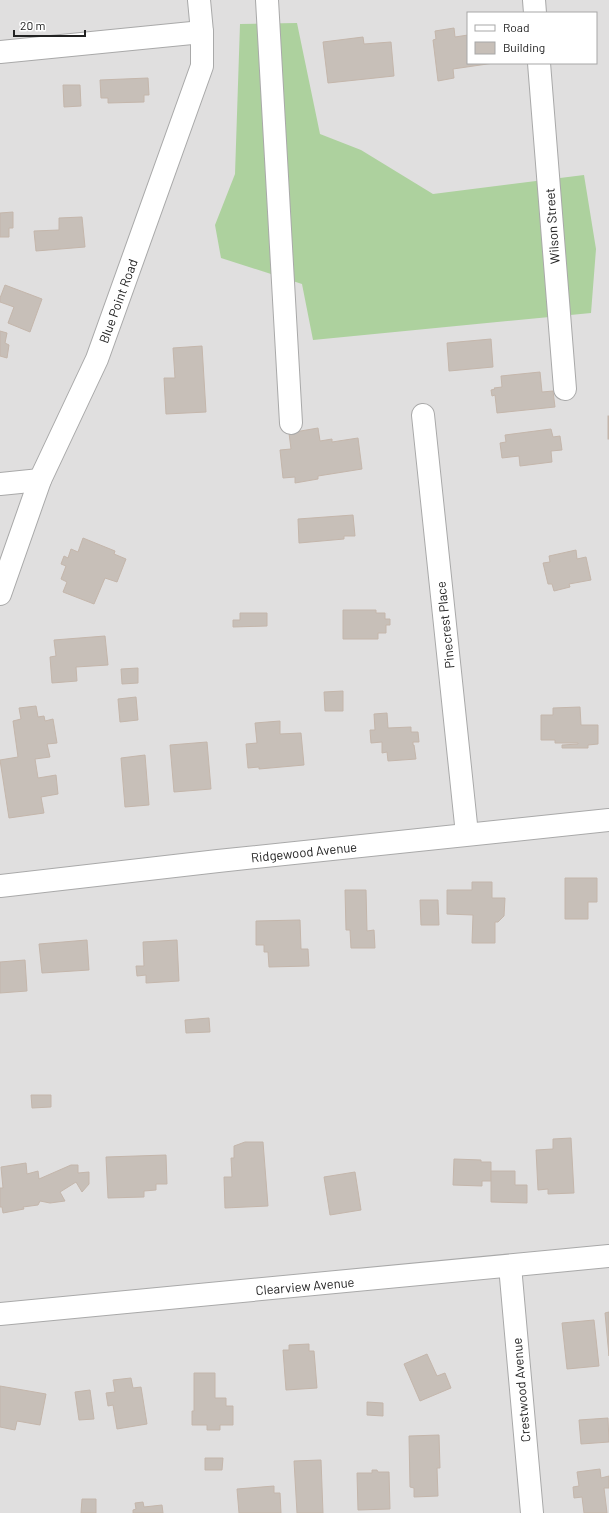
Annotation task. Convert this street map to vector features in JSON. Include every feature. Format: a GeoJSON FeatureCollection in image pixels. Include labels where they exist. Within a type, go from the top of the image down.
{"type":"FeatureCollection","features":[{"type":"Feature","properties":{"kind":"street","name":"Blue Point Road"},"geometry":{"type":"LineString","coordinates":[[0,594],[40,480],[97,360],[202,66],[202,32],[199,0]]}},
{"type":"Feature","properties":{"kind":"street"},"geometry":{"type":"LineString","coordinates":[[267,0],[291,423]]}},
{"type":"Feature","properties":{"kind":"street"},"geometry":{"type":"LineString","coordinates":[[534,0],[535,12]]}},
{"type":"Feature","properties":{"kind":"street"},"geometry":{"type":"LineString","coordinates":[[0,52],[202,32]]}},
{"type":"Feature","properties":{"kind":"street","name":"Wilson Street"},"geometry":{"type":"LineString","coordinates":[[539,64],[565,389]]}},
{"type":"Feature","properties":{"kind":"street","name":"Pinecrest Place"},"geometry":{"type":"LineString","coordinates":[[423,415],[467,834]]}},
{"type":"Feature","properties":{"kind":"street"},"geometry":{"type":"LineString","coordinates":[[0,484],[40,480]]}},
{"type":"Feature","properties":{"kind":"street","name":"Ridgewood Avenue"},"geometry":{"type":"LineString","coordinates":[[0,886],[467,834],[609,820]]}},
{"type":"Feature","properties":{"kind":"street","name":"Clearview Avenue"},"geometry":{"type":"LineString","coordinates":[[0,1314],[609,1256]]}},
{"type":"Feature","properties":{"kind":"street","name":"Crestwood Avenue"},"geometry":{"type":"LineString","coordinates":[[510,1266],[532,1513]]}},
{"type":"Feature","properties":{"kind":"shaded area"},"geometry":{"type":"Polygon","coordinates":[[[0,0],[609,0],[609,1513],[0,1513],[0,0]]]}},
{"type":"Feature","properties":{"kind":"green space"},"geometry":{"type":"Polygon","coordinates":[[[297,23],[320,134],[361,150],[433,194],[584,175],[596,249],[591,313],[313,340],[302,284],[221,258],[215,225],[235,174],[240,24],[297,23]]]}},
{"type":"Feature","properties":{"kind":"building"},"geometry":{"type":"Polygon","coordinates":[[[454,28],[455,37],[467,35],[467,64],[487,64],[453,69],[454,78],[438,81],[433,40],[436,39],[435,31],[454,28]]]}},
{"type":"Feature","properties":{"kind":"building"},"geometry":{"type":"Polygon","coordinates":[[[363,37],[364,44],[391,42],[394,76],[328,83],[323,42],[363,37]]]}},
{"type":"Feature","properties":{"kind":"building"},"geometry":{"type":"Polygon","coordinates":[[[148,78],[149,95],[144,95],[144,102],[108,103],[108,98],[101,98],[100,80],[148,78]]]}},
{"type":"Feature","properties":{"kind":"building"},"geometry":{"type":"Polygon","coordinates":[[[63,85],[80,85],[81,106],[64,107],[63,85]]]}},
{"type":"Feature","properties":{"kind":"building"},"geometry":{"type":"Polygon","coordinates":[[[13,212],[13,228],[9,228],[9,237],[0,237],[0,213],[13,212]]]}},
{"type":"Feature","properties":{"kind":"building"},"geometry":{"type":"Polygon","coordinates":[[[82,217],[85,247],[36,251],[34,231],[59,230],[59,218],[82,217]]]}},
{"type":"Feature","properties":{"kind":"building"},"geometry":{"type":"Polygon","coordinates":[[[5,285],[42,299],[30,332],[8,323],[14,307],[0,302],[5,285]]]}},
{"type":"Feature","properties":{"kind":"building"},"geometry":{"type":"Polygon","coordinates":[[[0,331],[7,333],[5,343],[9,345],[7,358],[0,356],[0,331]]]}},
{"type":"Feature","properties":{"kind":"building"},"geometry":{"type":"Polygon","coordinates":[[[491,339],[493,367],[449,371],[447,343],[491,339]]]}},
{"type":"Feature","properties":{"kind":"building"},"geometry":{"type":"Polygon","coordinates":[[[202,346],[206,412],[166,414],[164,378],[175,378],[173,348],[202,346]]]}},
{"type":"Feature","properties":{"kind":"building"},"geometry":{"type":"Polygon","coordinates":[[[540,372],[542,392],[553,391],[555,407],[497,413],[495,395],[492,396],[491,390],[502,387],[501,376],[540,372]]]}},
{"type":"Feature","properties":{"kind":"building"},"geometry":{"type":"Polygon","coordinates":[[[609,416],[609,439],[608,439],[609,416]]]}},
{"type":"Feature","properties":{"kind":"building"},"geometry":{"type":"Polygon","coordinates":[[[318,428],[320,441],[332,439],[332,442],[358,438],[362,469],[318,476],[318,479],[295,483],[295,477],[283,478],[280,450],[291,449],[289,433],[318,428]]]}},
{"type":"Feature","properties":{"kind":"building"},"geometry":{"type":"Polygon","coordinates":[[[551,429],[553,437],[560,436],[562,450],[551,451],[552,462],[520,466],[519,456],[502,458],[500,443],[506,442],[505,435],[551,429]]]}},
{"type":"Feature","properties":{"kind":"building"},"geometry":{"type":"Polygon","coordinates":[[[353,515],[355,536],[344,536],[344,539],[299,543],[298,519],[353,515]]]}},
{"type":"Feature","properties":{"kind":"building"},"geometry":{"type":"Polygon","coordinates":[[[83,538],[115,551],[114,554],[126,559],[117,582],[105,578],[94,604],[63,592],[67,582],[61,579],[66,566],[61,564],[64,556],[68,558],[71,549],[78,552],[83,538]]]}},
{"type":"Feature","properties":{"kind":"building"},"geometry":{"type":"Polygon","coordinates":[[[576,550],[577,559],[586,557],[591,580],[569,584],[570,587],[554,591],[552,584],[548,584],[543,563],[550,562],[549,556],[576,550]]]}},
{"type":"Feature","properties":{"kind":"building"},"geometry":{"type":"Polygon","coordinates":[[[343,610],[376,610],[376,613],[385,613],[385,619],[390,619],[390,625],[386,625],[386,633],[378,633],[378,639],[343,639],[343,610]]]}},
{"type":"Feature","properties":{"kind":"building"},"geometry":{"type":"Polygon","coordinates":[[[240,613],[267,613],[267,626],[233,627],[233,620],[240,620],[240,613]]]}},
{"type":"Feature","properties":{"kind":"building"},"geometry":{"type":"Polygon","coordinates":[[[105,636],[108,665],[76,667],[77,681],[52,683],[50,657],[56,656],[54,640],[105,636]]]}},
{"type":"Feature","properties":{"kind":"building"},"geometry":{"type":"Polygon","coordinates":[[[138,668],[138,683],[122,684],[121,669],[138,668]]]}},
{"type":"Feature","properties":{"kind":"building"},"geometry":{"type":"Polygon","coordinates":[[[343,691],[343,711],[325,711],[324,692],[343,691]]]}},
{"type":"Feature","properties":{"kind":"building"},"geometry":{"type":"Polygon","coordinates":[[[136,697],[138,720],[120,722],[118,699],[136,697]]]}},
{"type":"Feature","properties":{"kind":"building"},"geometry":{"type":"Polygon","coordinates":[[[36,706],[38,717],[44,716],[45,721],[53,719],[57,743],[47,744],[50,757],[35,759],[38,778],[56,775],[58,794],[41,797],[44,813],[9,818],[0,760],[18,757],[13,721],[21,719],[19,708],[36,706]]]}},
{"type":"Feature","properties":{"kind":"building"},"geometry":{"type":"Polygon","coordinates":[[[580,707],[581,725],[598,725],[598,744],[588,745],[588,748],[562,748],[562,745],[578,743],[555,743],[555,740],[541,740],[541,715],[553,715],[553,708],[580,707]]]}},
{"type":"Feature","properties":{"kind":"building"},"geometry":{"type":"Polygon","coordinates":[[[387,713],[388,728],[411,727],[411,732],[418,732],[419,742],[413,742],[416,759],[388,761],[387,752],[382,753],[382,742],[371,743],[370,730],[375,730],[374,714],[387,713]]]}},
{"type":"Feature","properties":{"kind":"building"},"geometry":{"type":"Polygon","coordinates":[[[280,721],[280,734],[301,733],[304,765],[259,769],[259,767],[248,768],[246,744],[257,743],[255,723],[280,721]]]}},
{"type":"Feature","properties":{"kind":"building"},"geometry":{"type":"Polygon","coordinates":[[[207,742],[211,789],[174,792],[170,745],[207,742]]]}},
{"type":"Feature","properties":{"kind":"building"},"geometry":{"type":"Polygon","coordinates":[[[145,755],[149,805],[125,807],[121,758],[145,755]]]}},
{"type":"Feature","properties":{"kind":"building"},"geometry":{"type":"Polygon","coordinates":[[[565,878],[597,878],[597,902],[588,902],[588,919],[565,919],[565,878]]]}},
{"type":"Feature","properties":{"kind":"building"},"geometry":{"type":"Polygon","coordinates":[[[472,882],[492,882],[492,898],[505,898],[504,916],[498,922],[495,922],[495,943],[472,943],[473,915],[447,914],[447,890],[472,890],[472,882]]]}},
{"type":"Feature","properties":{"kind":"building"},"geometry":{"type":"Polygon","coordinates":[[[345,890],[366,890],[367,931],[374,930],[375,948],[351,948],[350,930],[346,930],[345,890]]]}},
{"type":"Feature","properties":{"kind":"building"},"geometry":{"type":"Polygon","coordinates":[[[420,900],[438,900],[439,925],[421,925],[420,900]]]}},
{"type":"Feature","properties":{"kind":"building"},"geometry":{"type":"Polygon","coordinates":[[[300,920],[301,949],[308,949],[309,966],[269,967],[268,952],[264,952],[264,945],[256,945],[256,921],[300,920]]]}},
{"type":"Feature","properties":{"kind":"building"},"geometry":{"type":"Polygon","coordinates":[[[87,940],[89,970],[42,973],[39,944],[87,940]]]}},
{"type":"Feature","properties":{"kind":"building"},"geometry":{"type":"Polygon","coordinates":[[[177,940],[179,981],[146,983],[146,975],[137,976],[136,966],[144,966],[143,942],[177,940]]]}},
{"type":"Feature","properties":{"kind":"building"},"geometry":{"type":"Polygon","coordinates":[[[25,960],[27,991],[0,993],[0,962],[25,960]]]}},
{"type":"Feature","properties":{"kind":"building"},"geometry":{"type":"Polygon","coordinates":[[[209,1018],[210,1032],[186,1033],[185,1020],[209,1018]]]}},
{"type":"Feature","properties":{"kind":"building"},"geometry":{"type":"Polygon","coordinates":[[[31,1095],[51,1095],[51,1107],[32,1108],[31,1095]]]}},
{"type":"Feature","properties":{"kind":"building"},"geometry":{"type":"Polygon","coordinates":[[[571,1138],[574,1193],[548,1194],[548,1189],[538,1190],[536,1150],[553,1149],[553,1139],[571,1138]]]}},
{"type":"Feature","properties":{"kind":"building"},"geometry":{"type":"Polygon","coordinates":[[[245,1142],[263,1142],[268,1206],[225,1208],[224,1177],[232,1177],[231,1158],[234,1158],[234,1146],[245,1142]]]}},
{"type":"Feature","properties":{"kind":"building"},"geometry":{"type":"Polygon","coordinates":[[[166,1155],[167,1184],[156,1184],[156,1190],[144,1191],[144,1197],[108,1198],[106,1157],[166,1155]]]}},
{"type":"Feature","properties":{"kind":"building"},"geometry":{"type":"Polygon","coordinates":[[[454,1159],[491,1162],[491,1181],[482,1181],[482,1186],[453,1185],[454,1159]]]}},
{"type":"Feature","properties":{"kind":"building"},"geometry":{"type":"Polygon","coordinates":[[[26,1163],[27,1174],[38,1171],[39,1179],[71,1165],[78,1165],[78,1173],[89,1172],[89,1184],[82,1192],[76,1182],[60,1192],[65,1201],[50,1203],[40,1201],[38,1205],[23,1207],[24,1209],[3,1213],[2,1207],[0,1207],[0,1188],[3,1188],[1,1167],[26,1163]]]}},
{"type":"Feature","properties":{"kind":"building"},"geometry":{"type":"Polygon","coordinates":[[[491,1171],[515,1171],[515,1185],[527,1185],[527,1203],[491,1202],[491,1171]]]}},
{"type":"Feature","properties":{"kind":"building"},"geometry":{"type":"Polygon","coordinates":[[[355,1172],[361,1210],[330,1215],[324,1177],[355,1172]]]}},
{"type":"Feature","properties":{"kind":"building"},"geometry":{"type":"Polygon","coordinates":[[[609,1312],[609,1356],[605,1313],[609,1312]]]}},
{"type":"Feature","properties":{"kind":"building"},"geometry":{"type":"Polygon","coordinates":[[[594,1320],[599,1366],[567,1369],[562,1323],[594,1320]]]}},
{"type":"Feature","properties":{"kind":"building"},"geometry":{"type":"Polygon","coordinates":[[[309,1344],[309,1351],[314,1351],[317,1388],[286,1390],[283,1350],[289,1350],[289,1345],[309,1344]]]}},
{"type":"Feature","properties":{"kind":"building"},"geometry":{"type":"Polygon","coordinates":[[[427,1354],[437,1376],[445,1373],[451,1388],[420,1401],[404,1364],[427,1354]]]}},
{"type":"Feature","properties":{"kind":"building"},"geometry":{"type":"Polygon","coordinates":[[[194,1373],[215,1373],[215,1398],[226,1398],[226,1406],[233,1406],[233,1425],[220,1425],[220,1430],[207,1430],[207,1425],[192,1425],[192,1411],[194,1411],[194,1373]]]}},
{"type":"Feature","properties":{"kind":"building"},"geometry":{"type":"Polygon","coordinates":[[[131,1378],[133,1388],[141,1387],[147,1424],[117,1429],[113,1405],[108,1406],[106,1393],[115,1392],[113,1380],[131,1378]]]}},
{"type":"Feature","properties":{"kind":"building"},"geometry":{"type":"Polygon","coordinates":[[[0,1386],[46,1394],[40,1425],[17,1421],[15,1430],[0,1427],[0,1386]]]}},
{"type":"Feature","properties":{"kind":"building"},"geometry":{"type":"Polygon","coordinates":[[[90,1390],[94,1419],[79,1420],[75,1392],[90,1390]]]}},
{"type":"Feature","properties":{"kind":"building"},"geometry":{"type":"Polygon","coordinates":[[[367,1402],[383,1403],[383,1416],[367,1415],[367,1402]]]}},
{"type":"Feature","properties":{"kind":"building"},"geometry":{"type":"Polygon","coordinates":[[[608,1418],[609,1442],[581,1444],[579,1420],[608,1418]]]}},
{"type":"Feature","properties":{"kind":"building"},"geometry":{"type":"Polygon","coordinates":[[[439,1435],[440,1468],[437,1468],[438,1496],[414,1497],[414,1488],[410,1487],[409,1436],[439,1435]]]}},
{"type":"Feature","properties":{"kind":"building"},"geometry":{"type":"Polygon","coordinates":[[[205,1458],[223,1458],[222,1470],[205,1470],[205,1458]]]}},
{"type":"Feature","properties":{"kind":"building"},"geometry":{"type":"Polygon","coordinates":[[[321,1460],[323,1513],[297,1513],[294,1461],[321,1460]]]}},
{"type":"Feature","properties":{"kind":"building"},"geometry":{"type":"Polygon","coordinates":[[[600,1469],[601,1478],[609,1476],[609,1488],[604,1488],[607,1513],[584,1513],[582,1497],[574,1498],[573,1487],[579,1486],[577,1472],[600,1469]]]}},
{"type":"Feature","properties":{"kind":"building"},"geometry":{"type":"Polygon","coordinates":[[[372,1470],[377,1470],[378,1472],[389,1472],[390,1509],[358,1510],[357,1473],[372,1473],[372,1470]]]}},
{"type":"Feature","properties":{"kind":"building"},"geometry":{"type":"Polygon","coordinates":[[[274,1486],[274,1493],[280,1493],[281,1513],[239,1513],[237,1489],[274,1486]]]}},
{"type":"Feature","properties":{"kind":"building"},"geometry":{"type":"Polygon","coordinates":[[[82,1499],[96,1499],[96,1513],[81,1513],[82,1499]]]}},
{"type":"Feature","properties":{"kind":"building"},"geometry":{"type":"Polygon","coordinates":[[[143,1502],[144,1507],[162,1505],[163,1513],[133,1513],[133,1510],[136,1509],[135,1503],[143,1502]]]}}]}
